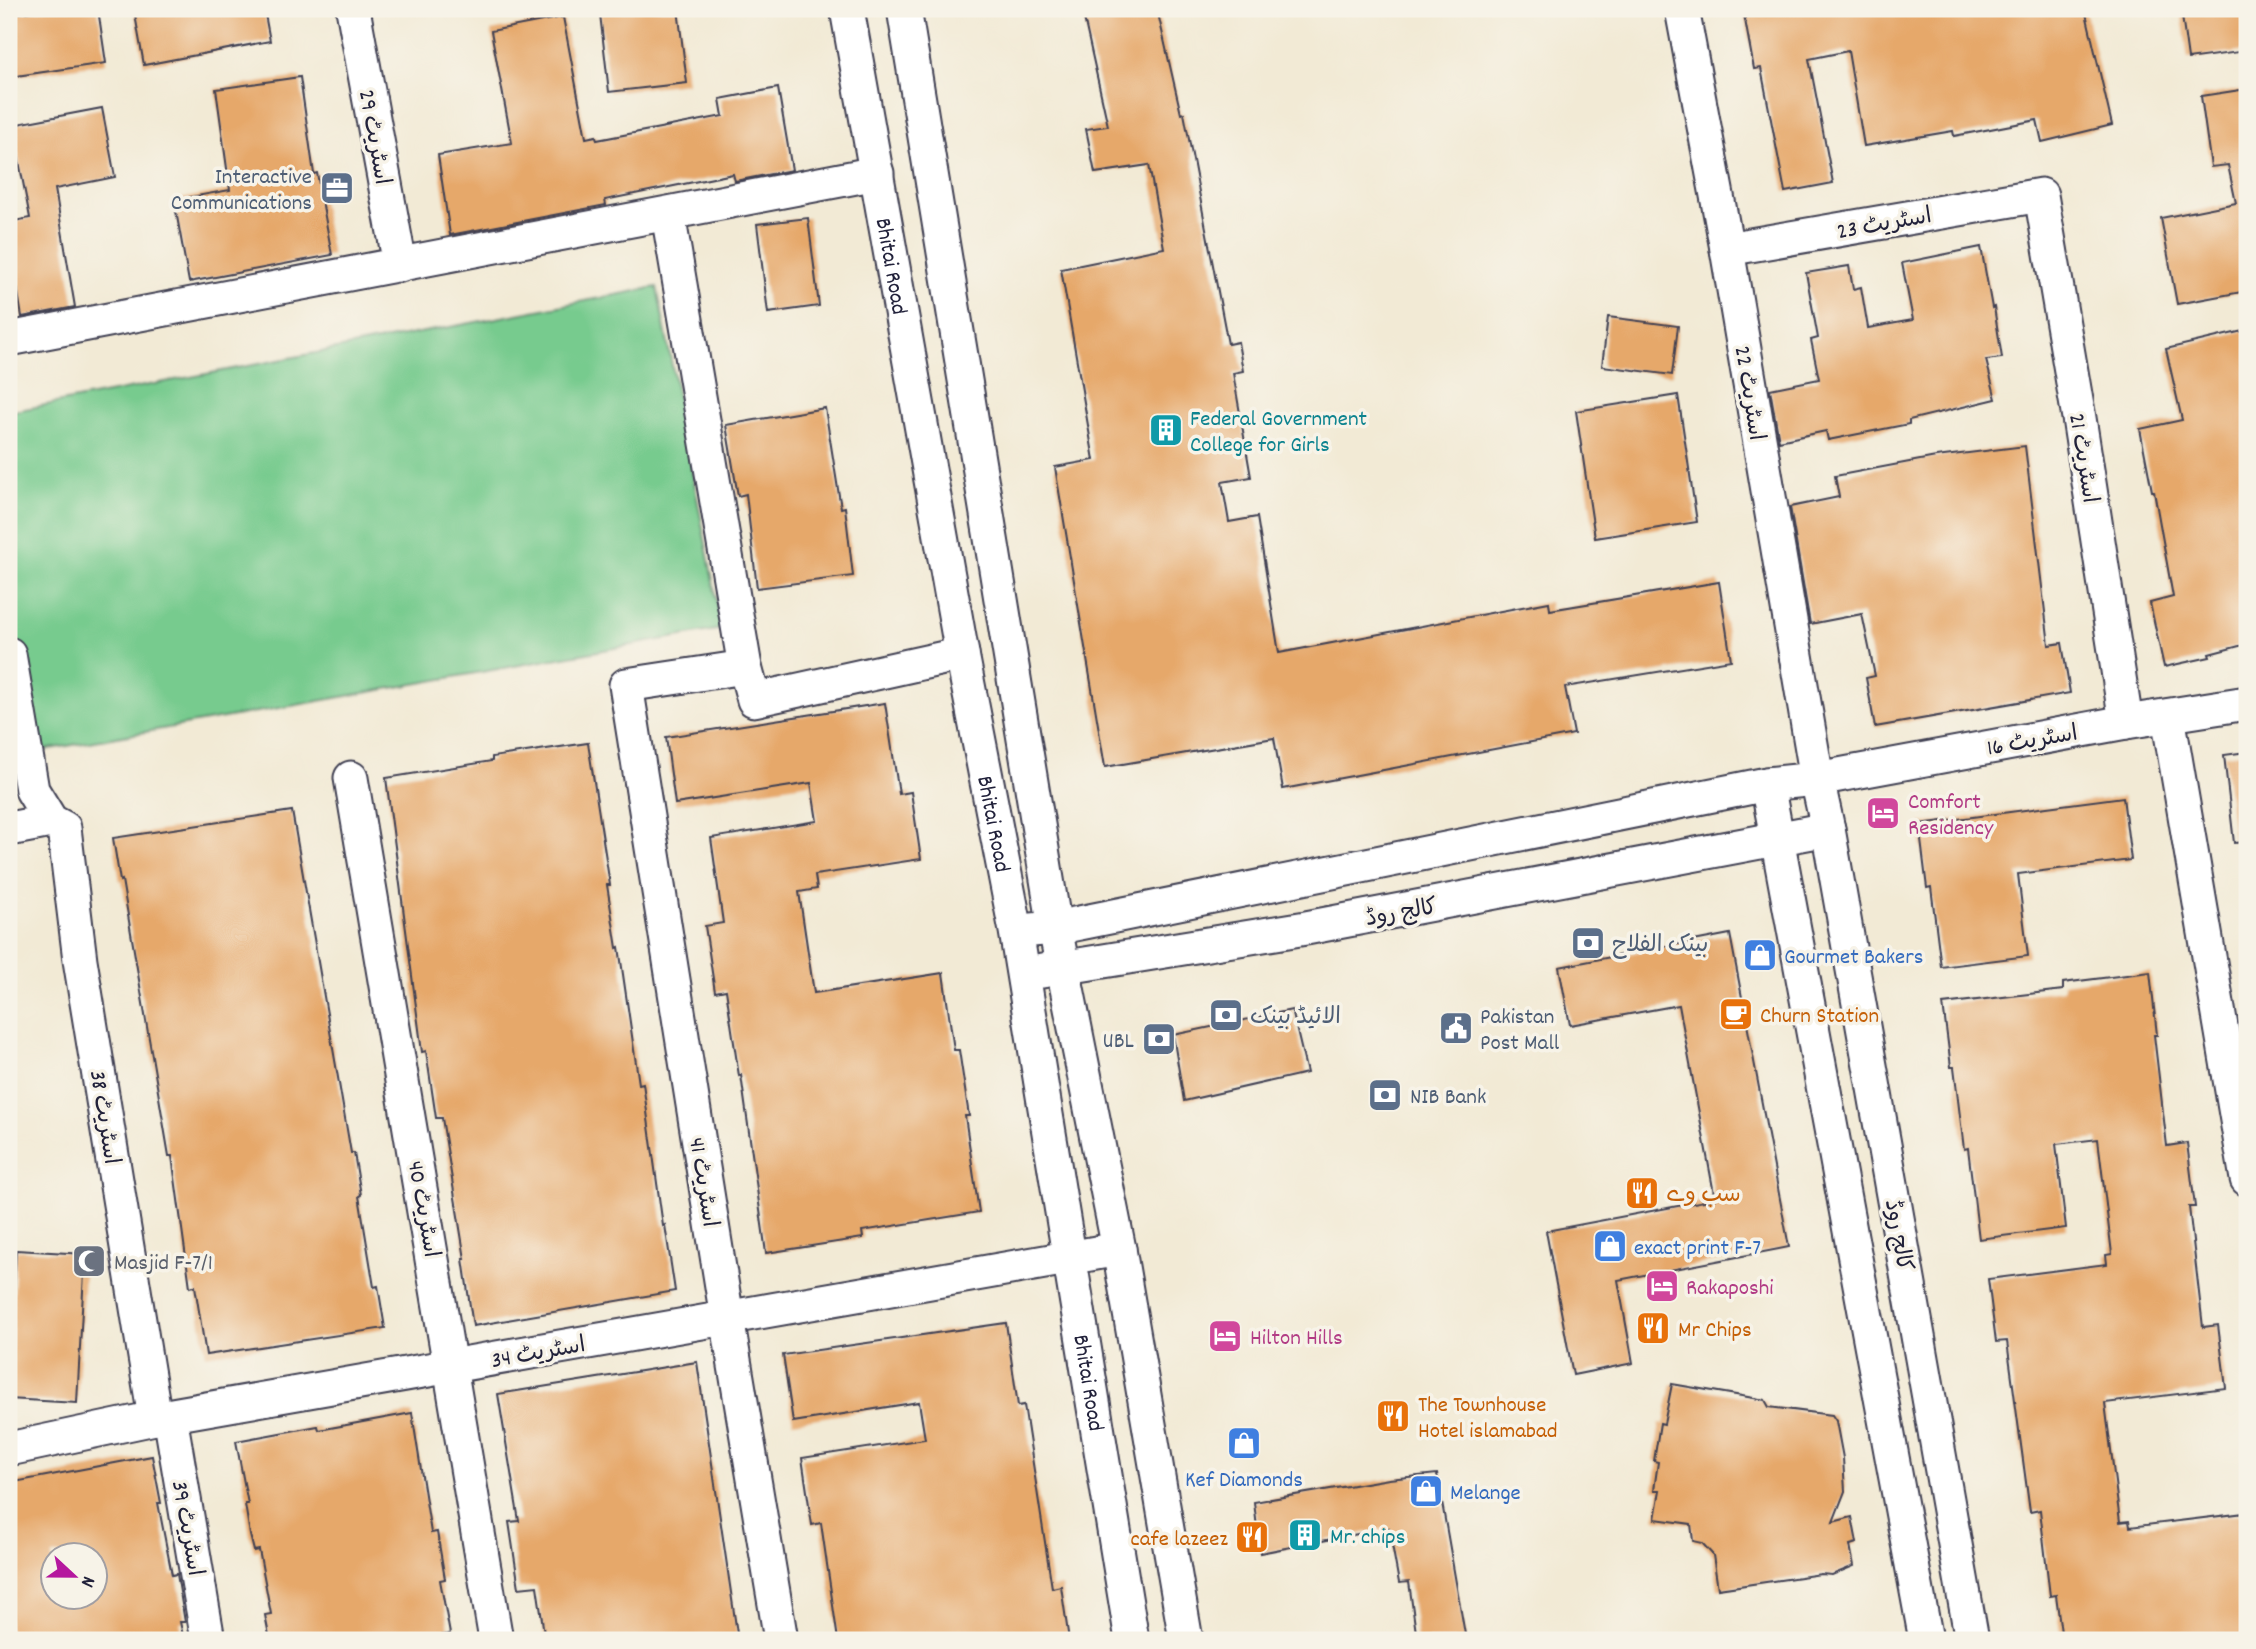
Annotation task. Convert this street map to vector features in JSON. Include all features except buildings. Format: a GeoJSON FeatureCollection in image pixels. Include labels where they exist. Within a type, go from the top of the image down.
{"type":"FeatureCollection","features":[{"type":"Feature","properties":{"kind":"street","name":"اسٹریٹ 29"},"geometry":{"type":"LineString","coordinates":[[353,9],[400,265]]}},
{"type":"Feature","properties":{"kind":"street","name":"Bhitai Road"},"geometry":{"type":"LineString","coordinates":[[847,9],[962,654],[1016,931],[1132,1640]]}},
{"type":"Feature","properties":{"kind":"street","name":"Bhitai Road"},"geometry":{"type":"LineString","coordinates":[[904,9],[1055,928],[1119,1250],[1186,1640]]}},
{"type":"Feature","properties":{"kind":"street","name":"اسٹریٹ 22"},"geometry":{"type":"LineString","coordinates":[[1682,9],[1727,249],[1817,779]]}},
{"type":"Feature","properties":{"kind":"street"},"geometry":{"type":"LineString","coordinates":[[9,339],[877,173]]}},
{"type":"Feature","properties":{"kind":"street","name":"اسٹریٹ 23"},"geometry":{"type":"LineString","coordinates":[[1727,249],[2040,195]]}},
{"type":"Feature","properties":{"kind":"street","name":"اسٹریٹ 21"},"geometry":{"type":"LineString","coordinates":[[2040,195],[2079,418],[2126,722]]}},
{"type":"Feature","properties":{"kind":"street"},"geometry":{"type":"LineString","coordinates":[[668,214],[745,667],[754,700],[962,654]]}},
{"type":"Feature","properties":{"kind":"street"},"geometry":{"type":"LineString","coordinates":[[9,654],[32,790],[51,821],[9,829]]}},
{"type":"Feature","properties":{"kind":"street","name":"اسٹریٹ 41"},"geometry":{"type":"LineString","coordinates":[[745,667],[626,685],[781,1640]]}},
{"type":"Feature","properties":{"kind":"street","name":"اسٹریٹ 16"},"geometry":{"type":"LineString","coordinates":[[1817,779],[2126,722],[2247,703]]}},
{"type":"Feature","properties":{"kind":"street"},"geometry":{"type":"LineString","coordinates":[[2168,716],[2247,1179]]}},
{"type":"Feature","properties":{"kind":"street","name":"اسٹریٹ 40"},"geometry":{"type":"LineString","coordinates":[[351,778],[496,1640]]}},
{"type":"Feature","properties":{"kind":"street"},"geometry":{"type":"LineString","coordinates":[[1016,931],[1055,928],[1767,784],[1817,779]]}},
{"type":"Feature","properties":{"kind":"street","name":"کالج روڈ"},"geometry":{"type":"LineString","coordinates":[[1817,779],[1972,1640]]}},
{"type":"Feature","properties":{"kind":"street"},"geometry":{"type":"LineString","coordinates":[[1767,784],[1926,1640]]}},
{"type":"Feature","properties":{"kind":"street","name":"اسٹریٹ 38"},"geometry":{"type":"LineString","coordinates":[[51,821],[64,828],[80,960],[162,1417]]}},
{"type":"Feature","properties":{"kind":"street","name":"کالج روڈ"},"geometry":{"type":"LineString","coordinates":[[1023,974],[1319,926],[1828,829]]}},
{"type":"Feature","properties":{"kind":"street","name":"اسٹریٹ 34"},"geometry":{"type":"LineString","coordinates":[[9,1449],[162,1417],[1119,1250]]}},
{"type":"Feature","properties":{"kind":"street","name":"اسٹریٹ 39"},"geometry":{"type":"LineString","coordinates":[[162,1417],[208,1640]]}},
{"type":"Feature","properties":{"kind":"green space"},"geometry":{"type":"Polygon","coordinates":[[[657,287],[722,629],[33,752],[9,601],[9,412],[657,287]]]}},
{"type":"Feature","properties":{"kind":"place","name":"Interactive Communications"},"geometry":{"type":"Point","coordinates":[337,188]}},
{"type":"Feature","properties":{"kind":"place","name":"Federal Government College for Girls"},"geometry":{"type":"Point","coordinates":[1166,430]}},
{"type":"Feature","properties":{"kind":"place","name":"Comfort Residency"},"geometry":{"type":"Point","coordinates":[1883,813]}},
{"type":"Feature","properties":{"kind":"place","name":"بینک الفلاح"},"geometry":{"type":"Point","coordinates":[1588,943]}},
{"type":"Feature","properties":{"kind":"place","name":"Gourmet Bakers"},"geometry":{"type":"Point","coordinates":[1760,955]}},
{"type":"Feature","properties":{"kind":"place","name":"Churn Station"},"geometry":{"type":"Point","coordinates":[1736,1014]}},
{"type":"Feature","properties":{"kind":"place","name":"الائیڈ بینک"},"geometry":{"type":"Point","coordinates":[1226,1015]}},
{"type":"Feature","properties":{"kind":"place","name":"Pakistan Post Mall"},"geometry":{"type":"Point","coordinates":[1456,1028]}},
{"type":"Feature","properties":{"kind":"place","name":"UBL"},"geometry":{"type":"Point","coordinates":[1159,1039]}},
{"type":"Feature","properties":{"kind":"place","name":"NIB Bank"},"geometry":{"type":"Point","coordinates":[1385,1095]}},
{"type":"Feature","properties":{"kind":"place","name":"سب وے"},"geometry":{"type":"Point","coordinates":[1642,1193]}},
{"type":"Feature","properties":{"kind":"place","name":"exact print F-7"},"geometry":{"type":"Point","coordinates":[1610,1246]}},
{"type":"Feature","properties":{"kind":"place","name":"Masjid F-7/1"},"geometry":{"type":"Point","coordinates":[89,1261]}},
{"type":"Feature","properties":{"kind":"place","name":"Rakaposhi"},"geometry":{"type":"Point","coordinates":[1662,1286]}},
{"type":"Feature","properties":{"kind":"place","name":"Mr Chips"},"geometry":{"type":"Point","coordinates":[1653,1328]}},
{"type":"Feature","properties":{"kind":"place","name":"Hilton Hills"},"geometry":{"type":"Point","coordinates":[1225,1336]}},
{"type":"Feature","properties":{"kind":"place","name":"The Townhouse Hotel islamabad"},"geometry":{"type":"Point","coordinates":[1393,1416]}},
{"type":"Feature","properties":{"kind":"place","name":"Kef Diamonds"},"geometry":{"type":"Point","coordinates":[1244,1443]}},
{"type":"Feature","properties":{"kind":"place","name":"Melange"},"geometry":{"type":"Point","coordinates":[1426,1491]}},
{"type":"Feature","properties":{"kind":"place","name":"Mr. chips"},"geometry":{"type":"Point","coordinates":[1305,1535]}},
{"type":"Feature","properties":{"kind":"place","name":"cafe lazeez"},"geometry":{"type":"Point","coordinates":[1252,1537]}}]}
